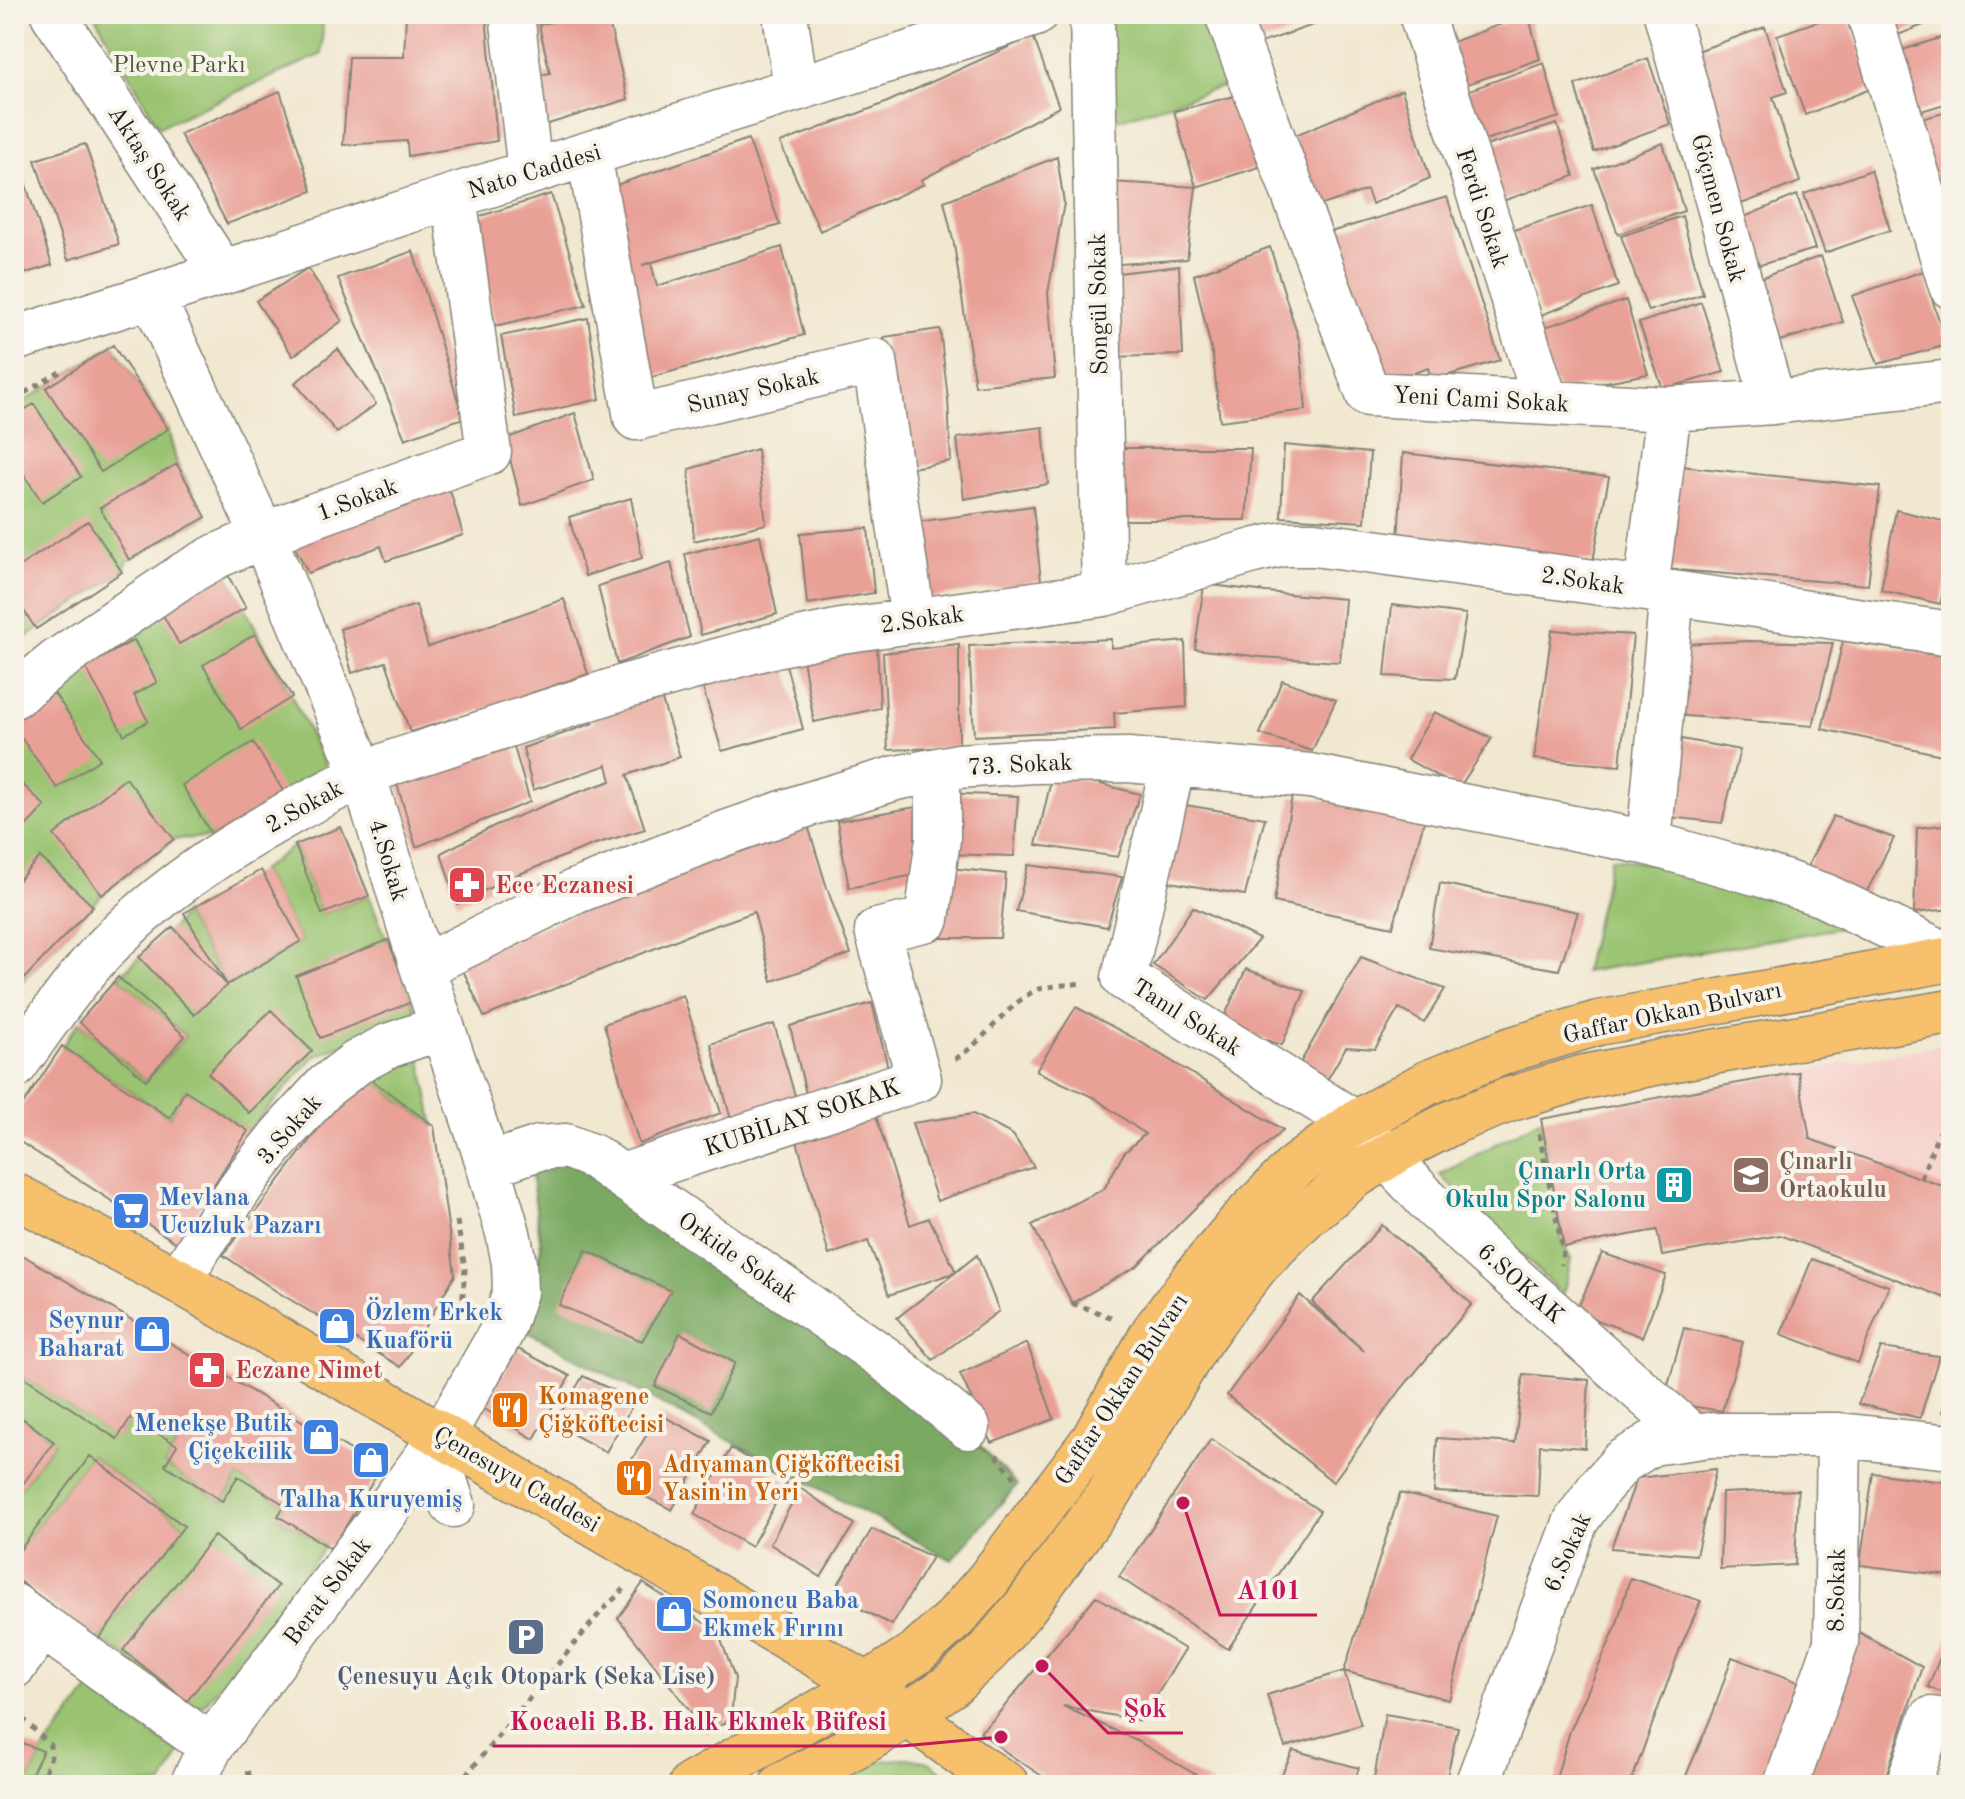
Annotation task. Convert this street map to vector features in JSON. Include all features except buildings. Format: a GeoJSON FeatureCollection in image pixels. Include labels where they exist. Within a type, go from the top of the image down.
{"type":"FeatureCollection","features":[{"type":"Feature","properties":{"kind":"main road","name":"Gaffar Okkan Bulvarı"},"geometry":{"type":"LineString","coordinates":[[691,1785],[867,1685],[916,1653],[955,1618],[988,1580],[1093,1440],[1154,1331],[1193,1279],[1242,1220],[1296,1166],[1355,1123],[1427,1083],[1509,1050],[1598,1023],[1951,958]]}},
{"type":"Feature","properties":{"kind":"main road","name":"Gaffar Okkan Bulvarı"},"geometry":{"type":"LineString","coordinates":[[782,1785],[865,1741],[908,1714],[958,1679],[988,1651],[1025,1607],[1110,1492],[1196,1346],[1258,1264],[1305,1217],[1353,1177],[1455,1121],[1511,1099],[1584,1077],[1951,1012]]}},
{"type":"Feature","properties":{"kind":"main road","name":"Çenesuyu Caddesi"},"geometry":{"type":"LineString","coordinates":[[14,1195],[179,1281],[439,1441],[653,1558],[867,1685],[1007,1785]]}},
{"type":"Feature","properties":{"kind":"street","name":"Aktaş Sokak"},"geometry":{"type":"LineString","coordinates":[[53,14],[222,272]]}},
{"type":"Feature","properties":{"kind":"street"},"geometry":{"type":"LineString","coordinates":[[512,14],[530,172]]}},
{"type":"Feature","properties":{"kind":"street"},"geometry":{"type":"LineString","coordinates":[[785,14],[796,88]]}},
{"type":"Feature","properties":{"kind":"street","name":"Songül Sokak"},"geometry":{"type":"LineString","coordinates":[[1092,14],[1104,594]]}},
{"type":"Feature","properties":{"kind":"street","name":"Yeni Cami Sokak"},"geometry":{"type":"LineString","coordinates":[[1227,14],[1368,394],[1669,409],[1773,402],[1951,382]]}},
{"type":"Feature","properties":{"kind":"street","name":"Ferdi Sokak"},"geometry":{"type":"LineString","coordinates":[[1421,14],[1546,402]]}},
{"type":"Feature","properties":{"kind":"street","name":"Göçmen Sokak"},"geometry":{"type":"LineString","coordinates":[[1666,14],[1773,402]]}},
{"type":"Feature","properties":{"kind":"street"},"geometry":{"type":"LineString","coordinates":[[1869,14],[1951,286]]}},
{"type":"Feature","properties":{"kind":"street","name":"Nato Caddesi"},"geometry":{"type":"LineString","coordinates":[[21,340],[454,196],[1016,17]]}},
{"type":"Feature","properties":{"kind":"street","name":"Sunay Sokak"},"geometry":{"type":"LineString","coordinates":[[589,154],[636,418],[875,361],[913,620]]}},
{"type":"Feature","properties":{"kind":"street","name":"1.Sokak"},"geometry":{"type":"LineString","coordinates":[[14,696],[57,661],[185,574],[217,556],[263,535],[489,452],[454,196]]}},
{"type":"Feature","properties":{"kind":"street","name":"4.Sokak"},"geometry":{"type":"LineString","coordinates":[[152,296],[263,535],[363,774],[508,1233],[514,1263],[515,1292],[502,1331],[439,1441]]}},
{"type":"Feature","properties":{"kind":"street"},"geometry":{"type":"LineString","coordinates":[[1649,843],[1669,409]]}},
{"type":"Feature","properties":{"kind":"street","name":"2.Sokak"},"geometry":{"type":"LineString","coordinates":[[14,1067],[99,955],[179,882],[234,844],[363,774],[543,713],[704,663],[771,646],[841,631],[1104,594],[1284,544],[1314,544],[1951,634]]}},
{"type":"Feature","properties":{"kind":"street","name":"73. Sokak"},"geometry":{"type":"LineString","coordinates":[[422,967],[574,892],[723,834],[881,782],[958,766],[1128,760],[1310,776],[1649,843],[1823,895],[1951,958]]}},
{"type":"Feature","properties":{"kind":"street","name":"Tanıl Sokak"},"geometry":{"type":"LineString","coordinates":[[1173,764],[1124,978],[1355,1123]]}},
{"type":"Feature","properties":{"kind":"street","name":"KUBİLAY SOKAK"},"geometry":{"type":"LineString","coordinates":[[622,1176],[919,1079],[877,931],[927,919],[938,839],[938,770]]}},
{"type":"Feature","properties":{"kind":"street","name":"3.Sokak"},"geometry":{"type":"LineString","coordinates":[[179,1281],[250,1174],[326,1086],[356,1063],[388,1046],[442,1027]]}},
{"type":"Feature","properties":{"kind":"street","name":"6.SOKAK"},"geometry":{"type":"LineString","coordinates":[[1355,1123],[1433,1206],[1693,1437]]}},
{"type":"Feature","properties":{"kind":"street","name":"Orkide Sokak"},"geometry":{"type":"LineString","coordinates":[[488,1165],[539,1148],[566,1146],[594,1157],[884,1358],[968,1427]]}},
{"type":"Feature","properties":{"kind":"street","name":"6.Sokak"},"geometry":{"type":"LineString","coordinates":[[1477,1785],[1576,1521],[1622,1462],[1652,1443],[1735,1434],[1839,1435],[1951,1447]]}},
{"type":"Feature","properties":{"kind":"street","name":"8.Sokak"},"geometry":{"type":"LineString","coordinates":[[1786,1785],[1836,1643],[1839,1435]]}},
{"type":"Feature","properties":{"kind":"street"},"geometry":{"type":"LineString","coordinates":[[439,1441],[453,1505]]}},
{"type":"Feature","properties":{"kind":"street","name":"Berat Sokak"},"geometry":{"type":"LineString","coordinates":[[192,1785],[211,1746],[439,1441]]}},
{"type":"Feature","properties":{"kind":"street"},"geometry":{"type":"LineString","coordinates":[[29,1617],[211,1746]]}},
{"type":"Feature","properties":{"kind":"street"},"geometry":{"type":"LineString","coordinates":[[14,1666],[37,1634],[29,1617]]}},
{"type":"Feature","properties":{"kind":"street"},"geometry":{"type":"LineString","coordinates":[[1908,1785],[1931,1719],[1951,1722]]}},
{"type":"Feature","properties":{"kind":"path"},"geometry":{"type":"LineString","coordinates":[[919,1079],[963,1055],[1019,1001],[1039,989]]}},
{"type":"Feature","properties":{"kind":"path"},"geometry":{"type":"LineString","coordinates":[[1921,1178],[1938,1134],[1951,1121]]}},
{"type":"Feature","properties":{"kind":"path"},"geometry":{"type":"LineString","coordinates":[[1538,1131],[1563,1251],[1553,1285],[1541,1302]]}},
{"type":"Feature","properties":{"kind":"path"},"geometry":{"type":"LineString","coordinates":[[1072,1303],[1120,1321]]}},
{"type":"Feature","properties":{"kind":"path"},"geometry":{"type":"LineString","coordinates":[[458,1785],[600,1613],[644,1572],[653,1558]]}},
{"type":"Feature","properties":{"kind":"path"},"geometry":{"type":"LineString","coordinates":[[14,1710],[50,1745],[51,1756],[40,1785]]}},
{"type":"Feature","properties":{"kind":"shaded area","name":"Çınarlı Ortaokulu"},"geometry":{"type":"Polygon","coordinates":[[[1951,1043],[1951,1300],[1780,1235],[1662,1256],[1657,1230],[1564,1247],[1798,1072],[1951,1043]]]}},
{"type":"Feature","properties":{"kind":"green space","name":"Plevne Parkı"},"geometry":{"type":"Polygon","coordinates":[[[94,14],[323,14],[322,54],[159,127],[94,14]]]}},
{"type":"Feature","properties":{"kind":"green space"},"geometry":{"type":"Polygon","coordinates":[[[1117,14],[1214,14],[1238,82],[1114,121],[1105,18],[1117,14]]]}},
{"type":"Feature","properties":{"kind":"green space"},"geometry":{"type":"Polygon","coordinates":[[[113,345],[168,429],[177,464],[206,517],[129,560],[122,572],[14,645],[14,408],[113,345]]]}},
{"type":"Feature","properties":{"kind":"green space"},"geometry":{"type":"Polygon","coordinates":[[[226,572],[331,777],[213,837],[174,839],[102,895],[14,990],[14,721],[85,667],[134,640],[159,608],[226,572]]]}},
{"type":"Feature","properties":{"kind":"green space"},"geometry":{"type":"Polygon","coordinates":[[[295,845],[322,914],[369,896],[416,1011],[314,1057],[248,1131],[185,1091],[170,1118],[62,1046],[79,1022],[146,1080],[185,1036],[118,977],[184,913],[227,985],[301,941],[261,870],[295,845]]]}},
{"type":"Feature","properties":{"kind":"green space"},"geometry":{"type":"Polygon","coordinates":[[[1611,858],[1691,870],[1857,925],[1584,972],[1611,858]]]}},
{"type":"Feature","properties":{"kind":"green space"},"geometry":{"type":"Polygon","coordinates":[[[419,1050],[434,1126],[361,1072],[419,1050]]]}},
{"type":"Feature","properties":{"kind":"green space"},"geometry":{"type":"Polygon","coordinates":[[[1541,1119],[1564,1247],[1571,1259],[1563,1295],[1440,1175],[1541,1119]]]}},
{"type":"Feature","properties":{"kind":"green space"},"geometry":{"type":"Polygon","coordinates":[[[557,1152],[965,1430],[1017,1485],[952,1560],[517,1326],[541,1247],[531,1171],[557,1152]]]}},
{"type":"Feature","properties":{"kind":"green space"},"geometry":{"type":"Polygon","coordinates":[[[14,1370],[117,1438],[131,1417],[177,1445],[165,1465],[222,1501],[238,1476],[285,1505],[279,1517],[326,1545],[204,1705],[190,1706],[98,1640],[183,1525],[90,1456],[14,1558],[14,1496],[54,1443],[14,1412],[14,1370]]]}},
{"type":"Feature","properties":{"kind":"green space"},"geometry":{"type":"Polygon","coordinates":[[[89,1690],[180,1753],[162,1785],[26,1785],[43,1751],[89,1690]]]}},
{"type":"Feature","properties":{"kind":"green space"},"geometry":{"type":"Polygon","coordinates":[[[908,1758],[929,1762],[952,1780],[948,1785],[839,1785],[882,1761],[908,1758]]]}},
{"type":"Feature","properties":{"kind":"place","name":"Ece Eczanesi"},"geometry":{"type":"Point","coordinates":[467,885]}},
{"type":"Feature","properties":{"kind":"place","name":"Çınarlı Ortaokulu"},"geometry":{"type":"Point","coordinates":[1751,1175]}},
{"type":"Feature","properties":{"kind":"place","name":"Çınarlı Orta Okulu Spor Salonu"},"geometry":{"type":"Point","coordinates":[1674,1185]}},
{"type":"Feature","properties":{"kind":"place","name":"Mevlana Ucuzluk Pazarı"},"geometry":{"type":"Point","coordinates":[131,1211]}},
{"type":"Feature","properties":{"kind":"place","name":"Özlem Erkek Kuaförü"},"geometry":{"type":"Point","coordinates":[337,1326]}},
{"type":"Feature","properties":{"kind":"place","name":"Seynur Baharat"},"geometry":{"type":"Point","coordinates":[152,1334]}},
{"type":"Feature","properties":{"kind":"place","name":"Eczane Nimet"},"geometry":{"type":"Point","coordinates":[207,1370]}},
{"type":"Feature","properties":{"kind":"place","name":"Komagene Çiğköftecisi"},"geometry":{"type":"Point","coordinates":[510,1410]}},
{"type":"Feature","properties":{"kind":"place","name":"Menekşe Butik Çiçekcilik"},"geometry":{"type":"Point","coordinates":[321,1437]}},
{"type":"Feature","properties":{"kind":"place","name":"Talha Kuruyemiş"},"geometry":{"type":"Point","coordinates":[371,1460]}},
{"type":"Feature","properties":{"kind":"place","name":"Adıyaman Çiğköftecisi Yasin'in Yeri"},"geometry":{"type":"Point","coordinates":[634,1478]}},
{"type":"Feature","properties":{"kind":"place","name":"A101"},"geometry":{"type":"Point","coordinates":[1183,1503]}},
{"type":"Feature","properties":{"kind":"place","name":"Somoncu Baba Ekmek Fırını"},"geometry":{"type":"Point","coordinates":[674,1614]}},
{"type":"Feature","properties":{"kind":"place","name":"Çenesuyu Açık Otopark (Seka Lise)"},"geometry":{"type":"Point","coordinates":[526,1637]}},
{"type":"Feature","properties":{"kind":"place","name":"Şok"},"geometry":{"type":"Point","coordinates":[1042,1666]}},
{"type":"Feature","properties":{"kind":"place","name":"Kocaeli B.B. Halk Ekmek Büfesi"},"geometry":{"type":"Point","coordinates":[1001,1737]}}]}
